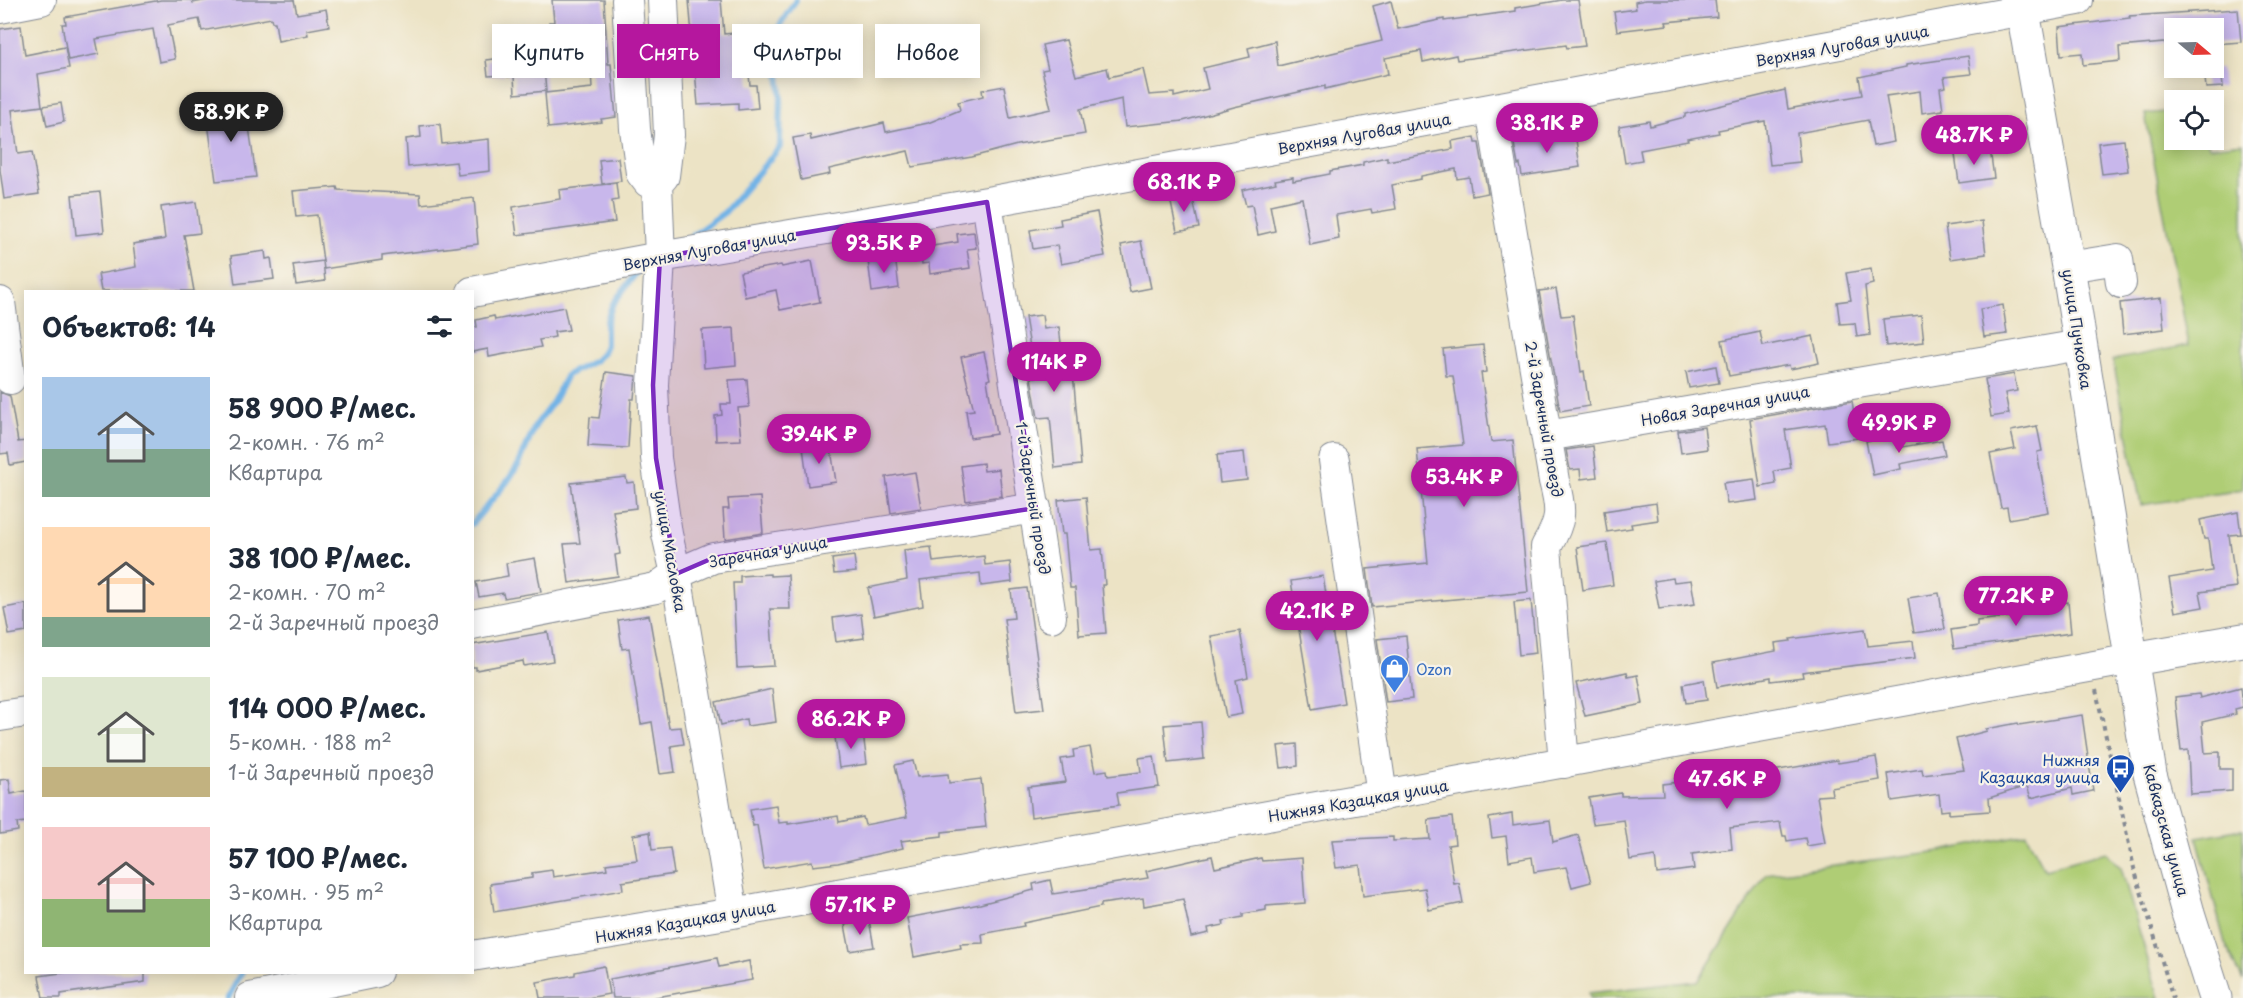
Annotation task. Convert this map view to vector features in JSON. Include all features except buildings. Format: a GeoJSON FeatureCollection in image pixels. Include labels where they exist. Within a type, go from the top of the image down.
{"type":"FeatureCollection","features":[{"type":"Feature","properties":{"kind":"main road","name":"улица Пучковка"},"geometry":{"type":"LineString","coordinates":[[2022,5],[2133,659]]}},
{"type":"Feature","properties":{"kind":"main road","name":"Нижняя Казацкая улица"},"geometry":{"type":"LineString","coordinates":[[2133,659],[2243,640]]}},
{"type":"Feature","properties":{"kind":"main road","name":"Кавказская улица"},"geometry":{"type":"LineString","coordinates":[[2133,659],[2150,774],[2188,913],[2215,998]]}},
{"type":"Feature","properties":{"kind":"street"},"geometry":{"type":"LineString","coordinates":[[0,8],[41,0]]}},
{"type":"Feature","properties":{"kind":"street"},"geometry":{"type":"LineString","coordinates":[[627,0],[640,173],[648,182],[657,184]]}},
{"type":"Feature","properties":{"kind":"street","name":"улица Масловка"},"geometry":{"type":"LineString","coordinates":[[663,0],[669,135],[664,176],[657,184],[660,257],[653,395],[656,458],[667,534],[676,574],[733,913]]}},
{"type":"Feature","properties":{"kind":"street","name":"Верхняя Луговая улица"},"geometry":{"type":"LineString","coordinates":[[474,292],[660,257],[987,202],[1491,109],[2022,5],[2078,0]]}},
{"type":"Feature","properties":{"kind":"street","name":"2-й Заречный проезд"},"geometry":{"type":"LineString","coordinates":[[1491,109],[1554,481],[1561,508],[1558,527],[1546,547],[1564,763]]}},
{"type":"Feature","properties":{"kind":"street","name":"1-й Заречный проезд"},"geometry":{"type":"LineString","coordinates":[[987,202],[1051,617]]}},
{"type":"Feature","properties":{"kind":"street"},"geometry":{"type":"LineString","coordinates":[[2068,267],[2118,259],[2121,283]]}},
{"type":"Feature","properties":{"kind":"street"},"geometry":{"type":"LineString","coordinates":[[0,302],[12,379]]}},
{"type":"Feature","properties":{"kind":"street","name":"Новая Заречная улица"},"geometry":{"type":"LineString","coordinates":[[1547,436],[2080,345]]}},
{"type":"Feature","properties":{"kind":"street"},"geometry":{"type":"LineString","coordinates":[[1334,460],[1382,796]]}},
{"type":"Feature","properties":{"kind":"street","name":"Заречная улица"},"geometry":{"type":"LineString","coordinates":[[474,624],[656,588],[676,574],[713,558],[1036,508]]}},
{"type":"Feature","properties":{"kind":"street","name":"Нижняя Казацкая улица"},"geometry":{"type":"LineString","coordinates":[[474,956],[733,913],[2133,659]]}},
{"type":"Feature","properties":{"kind":"street"},"geometry":{"type":"LineString","coordinates":[[0,717],[24,711]]}},
{"type":"Feature","properties":{"kind":"street"},"geometry":{"type":"LineString","coordinates":[[250,998],[367,974]]}},
{"type":"Feature","properties":{"kind":"path"},"geometry":{"type":"LineString","coordinates":[[2092,666],[2134,868],[2173,998]]}},
{"type":"Feature","properties":{"kind":"highlighted area"},"geometry":{"type":"Polygon","coordinates":[[[987,202],[1036,508],[713,558],[676,574],[656,458],[653,385],[660,257],[987,202]]]}},
{"type":"Feature","properties":{"kind":"green space"},"geometry":{"type":"Polygon","coordinates":[[[2164,112],[2164,150],[2224,150],[2224,145],[2243,143],[2243,490],[2141,505],[2113,360],[2189,345],[2145,114],[2164,112]]]}},
{"type":"Feature","properties":{"kind":"green space"},"geometry":{"type":"Polygon","coordinates":[[[2243,829],[2243,981],[2225,943],[2197,837],[2243,829]]]}},
{"type":"Feature","properties":{"kind":"green space"},"geometry":{"type":"Polygon","coordinates":[[[2026,834],[2045,869],[2106,852],[2121,868],[2159,998],[1590,998],[1589,993],[1698,981],[1766,874],[1941,851],[2026,834]]]}},
{"type":"Feature","properties":{"kind":"waterway"},"geometry":{"type":"LineString","coordinates":[[688,243],[693,235],[725,212],[780,147],[781,93],[775,33],[796,0]]}},
{"type":"Feature","properties":{"kind":"waterway"},"geometry":{"type":"LineString","coordinates":[[474,522],[519,464],[535,426],[553,402],[567,375],[594,361],[602,354],[606,345],[606,324],[612,305],[637,272]]}},
{"type":"Feature","properties":{"kind":"waterway"},"geometry":{"type":"LineString","coordinates":[[228,998],[241,974]]}},
{"type":"Feature","properties":{"kind":"place","name":"Ozon"},"geometry":{"type":"Point","coordinates":[1395,694]}},
{"type":"Feature","properties":{"kind":"place","name":"Нижняя Казацкая улица"},"geometry":{"type":"Point","coordinates":[2121,794]}}]}
